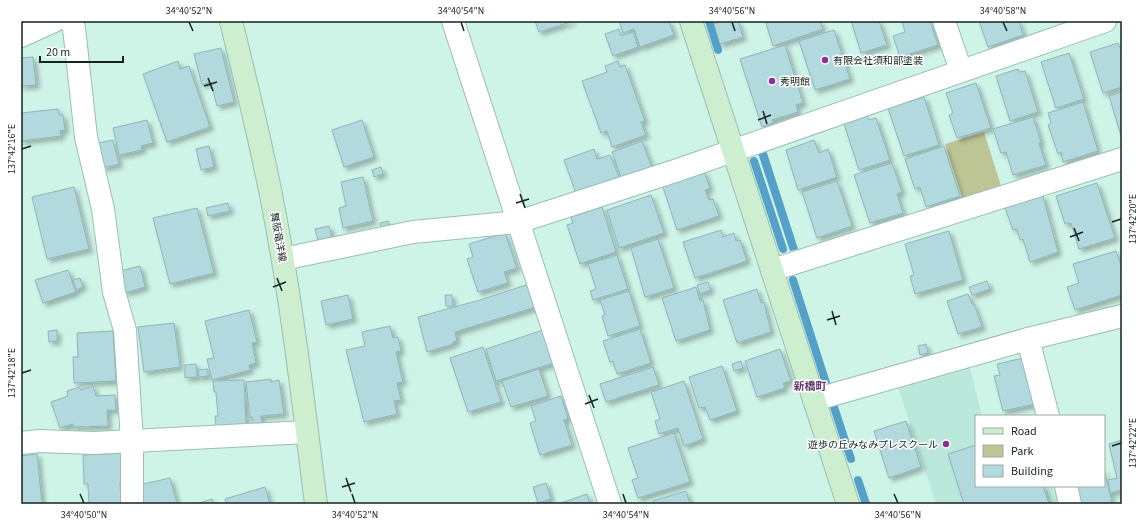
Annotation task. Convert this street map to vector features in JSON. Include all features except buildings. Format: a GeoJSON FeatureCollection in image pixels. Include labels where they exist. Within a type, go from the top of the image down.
{"type":"FeatureCollection","features":[{"type":"Feature","properties":{"kind":"street"},"geometry":{"type":"LineString","coordinates":[[21,36],[54,21]]}},
{"type":"Feature","properties":{"kind":"street"},"geometry":{"type":"LineString","coordinates":[[70,21],[74,28],[86,138],[103,210],[114,292],[126,330],[132,441],[132,504]]}},
{"type":"Feature","properties":{"kind":"street","name":"舞阪竜洋線"},"geometry":{"type":"LineString","coordinates":[[231,21],[265,166],[283,259],[316,504]]}},
{"type":"Feature","properties":{"kind":"street"},"geometry":{"type":"LineString","coordinates":[[453,21],[610,504]]}},
{"type":"Feature","properties":{"kind":"street"},"geometry":{"type":"LineString","coordinates":[[691,21],[848,504]]}},
{"type":"Feature","properties":{"kind":"street"},"geometry":{"type":"LineString","coordinates":[[944,21],[961,71]]}},
{"type":"Feature","properties":{"kind":"street"},"geometry":{"type":"LineString","coordinates":[[283,259],[413,232],[518,222],[733,151],[1105,21]]}},
{"type":"Feature","properties":{"kind":"street"},"geometry":{"type":"LineString","coordinates":[[772,270],[1122,159]]}},
{"type":"Feature","properties":{"kind":"street"},"geometry":{"type":"LineString","coordinates":[[814,400],[1028,339],[1122,316]]}},
{"type":"Feature","properties":{"kind":"street"},"geometry":{"type":"LineString","coordinates":[[1028,339],[1048,415]]}},
{"type":"Feature","properties":{"kind":"street"},"geometry":{"type":"LineString","coordinates":[[21,443],[39,441],[81,443],[307,432]]}},
{"type":"Feature","properties":{"kind":"street"},"geometry":{"type":"LineString","coordinates":[[1066,487],[1070,504]]}},
{"type":"Feature","properties":{"kind":"shaded area","name":"遊歩の丘みなみプレスクール"},"geometry":{"type":"Polygon","coordinates":[[[969,364],[982,415],[975,415],[975,487],[1057,487],[1062,504],[936,504],[897,384],[969,364]]]}},
{"type":"Feature","properties":{"kind":"green space"},"geometry":{"type":"Polygon","coordinates":[[[984,132],[1001,186],[963,199],[945,144],[984,132]]]}},
{"type":"Feature","properties":{"kind":"water"},"geometry":{"type":"Polygon","coordinates":[[[766,150],[798,249],[790,251],[758,153],[766,150]]]}},
{"type":"Feature","properties":{"kind":"waterway"},"geometry":{"type":"LineString","coordinates":[[709,21],[718,50]]}},
{"type":"Feature","properties":{"kind":"waterway"},"geometry":{"type":"LineString","coordinates":[[754,161],[783,249]]}},
{"type":"Feature","properties":{"kind":"waterway"},"geometry":{"type":"LineString","coordinates":[[793,280],[826,383]]}},
{"type":"Feature","properties":{"kind":"waterway"},"geometry":{"type":"LineString","coordinates":[[834,407],[851,459]]}},
{"type":"Feature","properties":{"kind":"waterway"},"geometry":{"type":"LineString","coordinates":[[858,480],[866,504]]}},
{"type":"Feature","properties":{"kind":"place","name":"有限会社須和部塗装"},"geometry":{"type":"Point","coordinates":[825,60]}},
{"type":"Feature","properties":{"kind":"place","name":"秀明館"},"geometry":{"type":"Point","coordinates":[772,81]}},
{"type":"Feature","properties":{"kind":"place","name":"遊歩の丘みなみプレスクール"},"geometry":{"type":"Point","coordinates":[946,444]}},
{"type":"Feature","properties":{"kind":"district","name":"新橋町"},"geometry":{"type":"Point","coordinates":[810,386]}}]}
